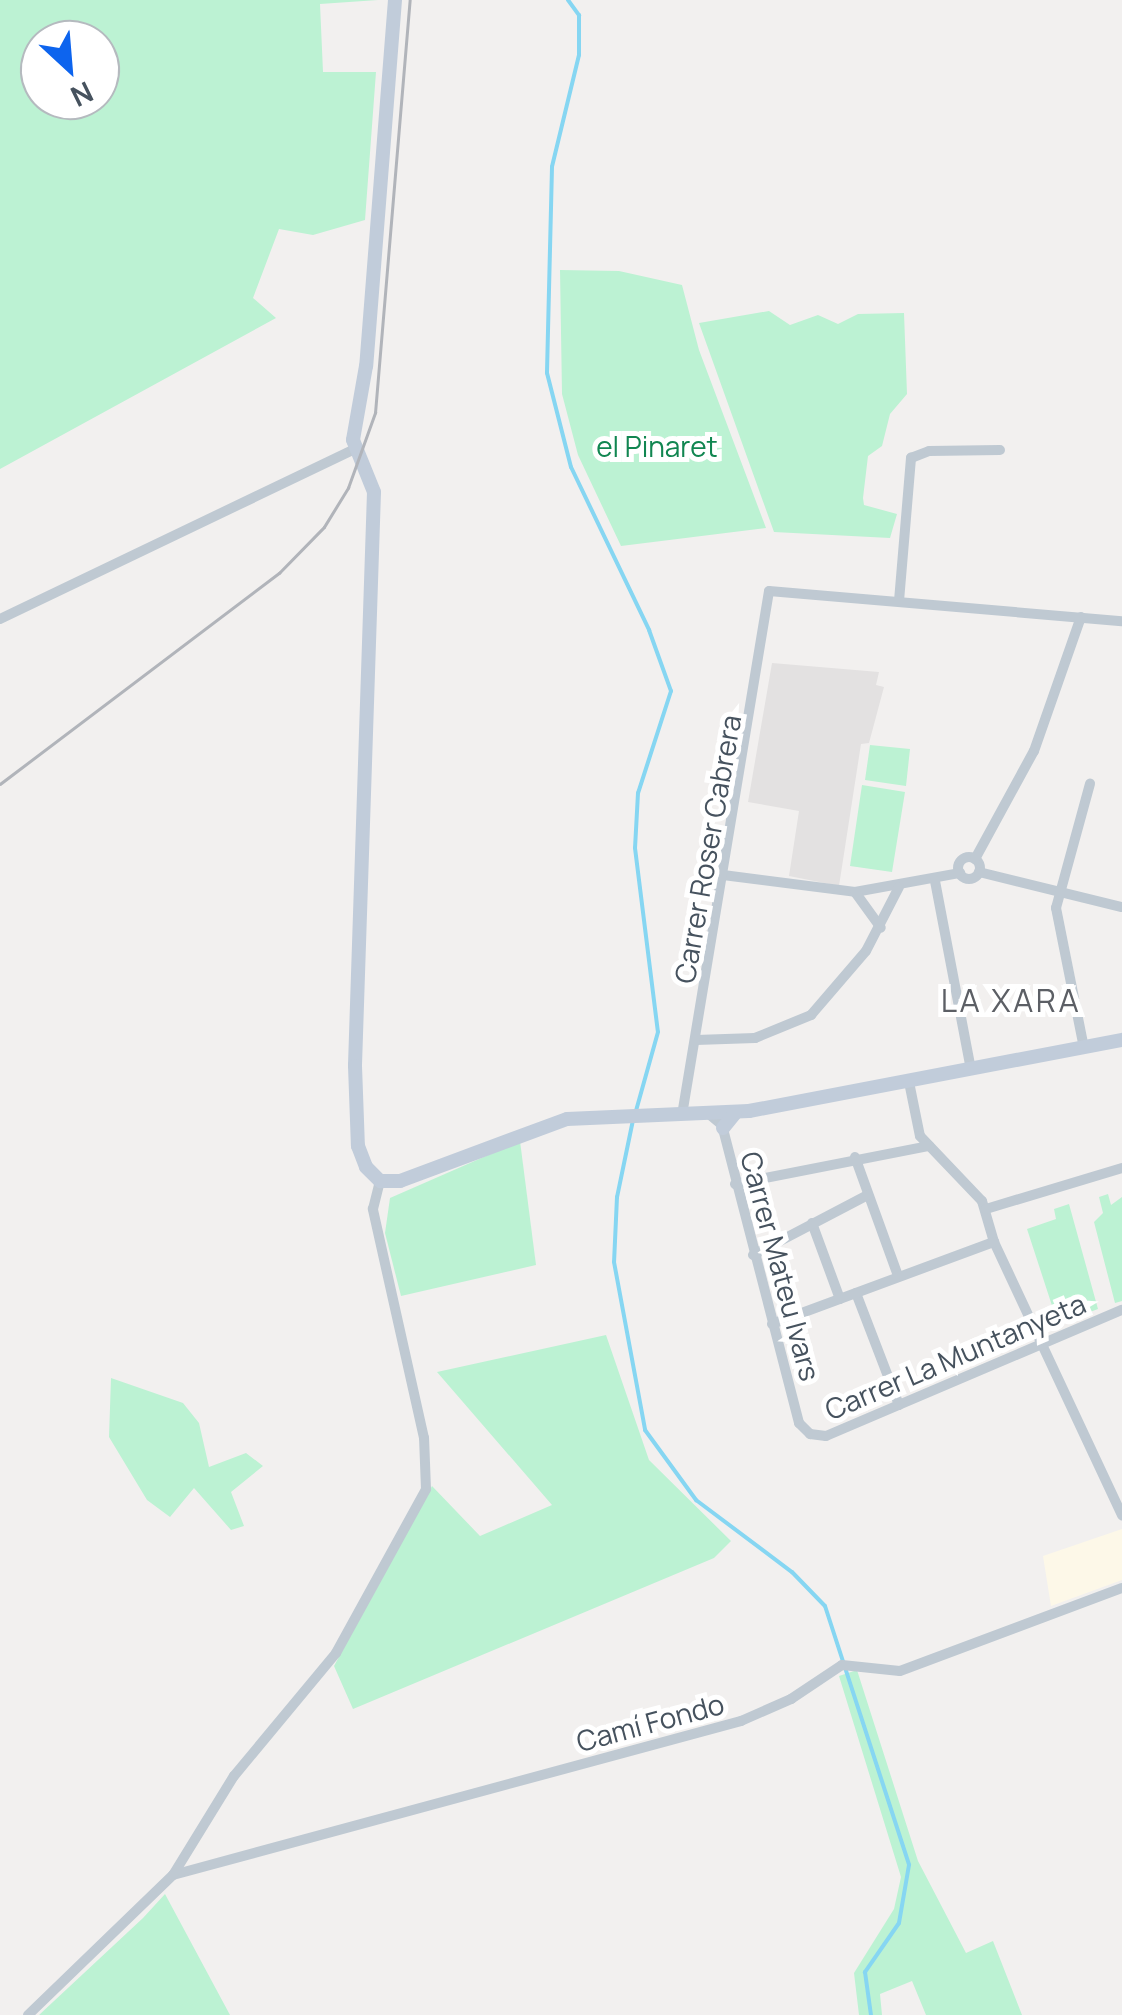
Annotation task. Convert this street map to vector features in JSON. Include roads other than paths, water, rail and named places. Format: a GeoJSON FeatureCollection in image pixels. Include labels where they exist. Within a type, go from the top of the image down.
{"type":"FeatureCollection","features":[{"type":"Feature","properties":{"kind":"main road"},"geometry":{"type":"LineString","coordinates":[[395,0],[355,449],[374,492],[356,1102],[360,1156],[380,1181],[418,1176],[553,1122],[735,1112],[855,1094],[1122,1040]]}},
{"type":"Feature","properties":{"kind":"main road"},"geometry":{"type":"LineString","coordinates":[[723,1128],[735,1112]]}},
{"type":"Feature","properties":{"kind":"street"},"geometry":{"type":"LineString","coordinates":[[0,619],[355,449]]}},
{"type":"Feature","properties":{"kind":"street"},"geometry":{"type":"LineString","coordinates":[[1000,450],[929,451],[911,458],[899,601],[1122,620]]}},
{"type":"Feature","properties":{"kind":"street","name":"Carrer Roser Cabrera"},"geometry":{"type":"LineString","coordinates":[[682,1114],[770,591],[899,601]]}},
{"type":"Feature","properties":{"kind":"street"},"geometry":{"type":"LineString","coordinates":[[980,872],[975,859],[1034,751],[1082,618]]}},
{"type":"Feature","properties":{"kind":"street"},"geometry":{"type":"LineString","coordinates":[[1084,1048],[1056,908],[1064,893],[1090,784]]}},
{"type":"Feature","properties":{"kind":"street"},"geometry":{"type":"LineString","coordinates":[[960,873],[962,860],[975,859]]}},
{"type":"Feature","properties":{"kind":"street"},"geometry":{"type":"LineString","coordinates":[[960,873],[968,879],[980,872],[1122,907]]}},
{"type":"Feature","properties":{"kind":"street"},"geometry":{"type":"LineString","coordinates":[[724,875],[855,892],[935,881],[960,873]]}},
{"type":"Feature","properties":{"kind":"street"},"geometry":{"type":"LineString","coordinates":[[935,881],[971,1070]]}},
{"type":"Feature","properties":{"kind":"street"},"geometry":{"type":"LineString","coordinates":[[696,1040],[755,1038],[812,1014],[880,928],[900,887]]}},
{"type":"Feature","properties":{"kind":"street"},"geometry":{"type":"LineString","coordinates":[[855,892],[880,928]]}},
{"type":"Feature","properties":{"kind":"street"},"geometry":{"type":"LineString","coordinates":[[909,1082],[920,1136],[974,1189],[986,1209],[994,1242],[1121,1515]]}},
{"type":"Feature","properties":{"kind":"street","name":"Carrer Mateu Ivars"},"geometry":{"type":"LineString","coordinates":[[710,1115],[723,1128],[753,1256],[806,1432]]}},
{"type":"Feature","properties":{"kind":"street"},"geometry":{"type":"LineString","coordinates":[[735,1184],[855,1157],[930,1146]]}},
{"type":"Feature","properties":{"kind":"street"},"geometry":{"type":"LineString","coordinates":[[855,1157],[898,1276]]}},
{"type":"Feature","properties":{"kind":"street"},"geometry":{"type":"LineString","coordinates":[[986,1209],[1122,1168]]}},
{"type":"Feature","properties":{"kind":"street"},"geometry":{"type":"LineString","coordinates":[[28,2015],[173,1875],[234,1776],[336,1653],[426,1489],[428,1462],[372,1209],[380,1181]]}},
{"type":"Feature","properties":{"kind":"street"},"geometry":{"type":"LineString","coordinates":[[753,1256],[868,1195]]}},
{"type":"Feature","properties":{"kind":"street"},"geometry":{"type":"LineString","coordinates":[[812,1223],[840,1299]]}},
{"type":"Feature","properties":{"kind":"street"},"geometry":{"type":"LineString","coordinates":[[772,1324],[994,1242]]}},
{"type":"Feature","properties":{"kind":"street"},"geometry":{"type":"LineString","coordinates":[[856,1293],[898,1406]]}},
{"type":"Feature","properties":{"kind":"street","name":"Carrer La Muntanyeta"},"geometry":{"type":"LineString","coordinates":[[806,1432],[826,1436],[1122,1310]]}},
{"type":"Feature","properties":{"kind":"street","name":"Camí Fondo"},"geometry":{"type":"LineString","coordinates":[[173,1875],[741,1721],[842,1665],[900,1671],[1122,1588]]}},
{"type":"Feature","properties":{"kind":"waterway"},"geometry":{"type":"LineString","coordinates":[[568,0],[579,15],[579,55],[552,167],[547,373],[571,467],[649,630],[671,691],[638,793],[635,848],[658,1032],[636,1111]]}},
{"type":"Feature","properties":{"kind":"waterway"},"geometry":{"type":"LineString","coordinates":[[633,1120],[617,1197],[614,1262],[645,1430],[696,1500],[792,1572],[825,1606],[909,1865],[899,1923],[865,1972],[871,2015]]}},
{"type":"Feature","properties":{"kind":"tram line"},"geometry":{"type":"LineString","coordinates":[[0,784],[279,573],[324,527],[348,488],[375,413],[410,0]]}},
{"type":"Feature","properties":{"kind":"district","name":"LA XARA"},"geometry":{"type":"Point","coordinates":[1011,1000]}},
{"type":"Feature","properties":{"kind":"park label","name":"el Pinaret"},"geometry":{"type":"Point","coordinates":[657,446]}}]}
